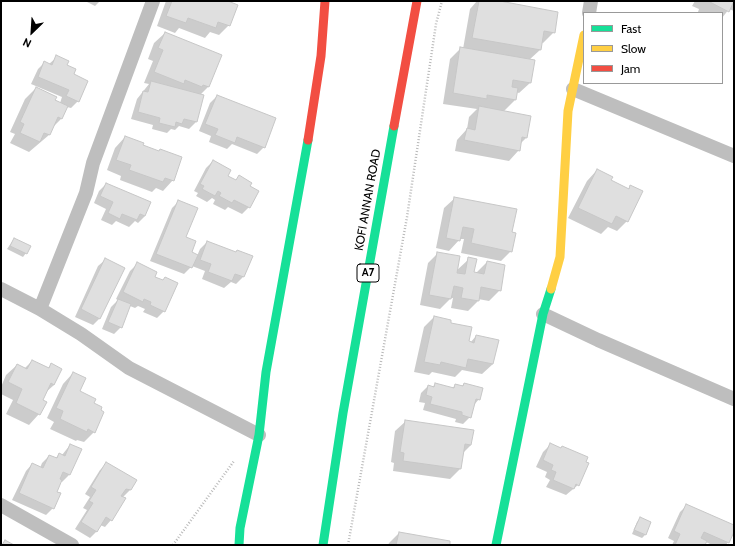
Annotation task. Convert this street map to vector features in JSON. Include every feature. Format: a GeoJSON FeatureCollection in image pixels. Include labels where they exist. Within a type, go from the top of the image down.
{"type":"FeatureCollection","features":[{"type":"Feature","properties":{"kind":"street"},"geometry":{"type":"LineString","coordinates":[[40,309],[86,193],[93,163],[153,1]]}},
{"type":"Feature","properties":{"kind":"street"},"geometry":{"type":"LineString","coordinates":[[239,545],[240,528],[259,435],[266,372],[306,155],[321,56],[325,1]]}},
{"type":"Feature","properties":{"kind":"street","name":"KOFI ANNAN ROAD"},"geometry":{"type":"LineString","coordinates":[[323,545],[359,321],[417,1]]}},
{"type":"Feature","properties":{"kind":"street"},"geometry":{"type":"LineString","coordinates":[[588,12],[591,1]]}},
{"type":"Feature","properties":{"kind":"street"},"geometry":{"type":"LineString","coordinates":[[496,545],[543,314],[560,257],[568,111],[583,40]]}},
{"type":"Feature","properties":{"kind":"street"},"geometry":{"type":"LineString","coordinates":[[573,89],[734,156]]}},
{"type":"Feature","properties":{"kind":"street"},"geometry":{"type":"LineString","coordinates":[[1,289],[40,309],[81,334],[129,368],[259,435]]}},
{"type":"Feature","properties":{"kind":"street"},"geometry":{"type":"LineString","coordinates":[[543,314],[598,340],[734,399]]}},
{"type":"Feature","properties":{"kind":"street"},"geometry":{"type":"LineString","coordinates":[[1,505],[72,545]]}},
{"type":"Feature","properties":{"kind":"path"},"geometry":{"type":"LineString","coordinates":[[348,545],[405,225],[436,24],[442,1]]}},
{"type":"Feature","properties":{"kind":"path"},"geometry":{"type":"LineString","coordinates":[[173,545],[233,461],[254,457]]}},
{"type":"Feature","properties":{"kind":"building"},"geometry":{"type":"Polygon","coordinates":[[[172,1],[228,1],[238,5],[230,26],[218,22],[216,28],[188,18],[186,23],[166,16],[172,1]]]}},
{"type":"Feature","properties":{"kind":"building"},"geometry":{"type":"Polygon","coordinates":[[[479,1],[500,1],[558,12],[555,33],[544,31],[541,50],[472,38],[479,1]]]}},
{"type":"Feature","properties":{"kind":"building"},"geometry":{"type":"Polygon","coordinates":[[[708,1],[734,1],[729,12],[708,1]]]}},
{"type":"Feature","properties":{"kind":"building"},"geometry":{"type":"Polygon","coordinates":[[[165,32],[222,55],[209,87],[203,85],[202,87],[185,80],[184,84],[154,72],[163,50],[158,48],[165,32]]]}},
{"type":"Feature","properties":{"kind":"building"},"geometry":{"type":"Polygon","coordinates":[[[460,47],[535,60],[531,83],[513,80],[512,87],[518,88],[516,100],[487,95],[487,99],[453,93],[460,47]]]}},
{"type":"Feature","properties":{"kind":"building"},"geometry":{"type":"Polygon","coordinates":[[[56,55],[69,61],[67,65],[76,69],[74,74],[88,81],[79,102],[66,96],[69,90],[38,77],[44,61],[52,65],[56,55]]]}},
{"type":"Feature","properties":{"kind":"building"},"geometry":{"type":"Polygon","coordinates":[[[151,81],[204,95],[197,122],[184,119],[182,124],[176,122],[175,127],[159,123],[160,118],[138,112],[143,91],[148,92],[151,81]]]}},
{"type":"Feature","properties":{"kind":"building"},"geometry":{"type":"Polygon","coordinates":[[[36,87],[57,97],[55,100],[68,106],[62,119],[58,117],[50,135],[44,133],[40,142],[20,133],[24,124],[20,122],[36,87]]]}},
{"type":"Feature","properties":{"kind":"building"},"geometry":{"type":"Polygon","coordinates":[[[217,95],[276,118],[265,148],[237,137],[235,143],[215,135],[218,129],[205,124],[217,95]]]}},
{"type":"Feature","properties":{"kind":"building"},"geometry":{"type":"Polygon","coordinates":[[[479,106],[531,116],[527,138],[522,137],[520,151],[464,140],[467,128],[475,130],[479,106]]]}},
{"type":"Feature","properties":{"kind":"building"},"geometry":{"type":"Polygon","coordinates":[[[125,136],[144,143],[143,145],[159,151],[160,149],[182,157],[174,181],[165,178],[163,182],[129,170],[131,165],[116,160],[125,136]]]}},
{"type":"Feature","properties":{"kind":"building"},"geometry":{"type":"Polygon","coordinates":[[[213,160],[231,170],[228,176],[236,180],[239,175],[252,183],[250,186],[259,191],[250,208],[234,200],[232,203],[219,196],[221,193],[218,191],[215,196],[202,189],[204,186],[200,184],[213,160]]]}},
{"type":"Feature","properties":{"kind":"building"},"geometry":{"type":"Polygon","coordinates":[[[597,169],[613,177],[611,180],[629,189],[630,185],[643,191],[628,222],[616,216],[612,224],[578,208],[597,169]]]}},
{"type":"Feature","properties":{"kind":"building"},"geometry":{"type":"Polygon","coordinates":[[[106,183],[151,202],[145,216],[140,214],[137,220],[122,214],[120,219],[108,213],[113,202],[100,196],[106,183]]]}},
{"type":"Feature","properties":{"kind":"building"},"geometry":{"type":"Polygon","coordinates":[[[454,197],[517,209],[512,232],[516,233],[512,252],[471,243],[474,229],[463,227],[460,241],[446,238],[454,197]]]}},
{"type":"Feature","properties":{"kind":"building"},"geometry":{"type":"Polygon","coordinates":[[[178,200],[198,208],[186,237],[196,241],[192,252],[198,255],[192,268],[156,254],[178,200]]]}},
{"type":"Feature","properties":{"kind":"building"},"geometry":{"type":"Polygon","coordinates":[[[14,238],[31,246],[27,254],[10,246],[14,238]]]}},
{"type":"Feature","properties":{"kind":"building"},"geometry":{"type":"Polygon","coordinates":[[[207,241],[236,252],[237,250],[253,256],[244,277],[235,274],[232,281],[208,272],[211,264],[200,260],[207,241]]]}},
{"type":"Feature","properties":{"kind":"building"},"geometry":{"type":"Polygon","coordinates":[[[437,252],[460,256],[457,273],[465,274],[468,257],[477,259],[474,272],[484,274],[487,261],[505,265],[501,291],[481,287],[479,301],[461,298],[463,288],[454,286],[451,299],[429,295],[437,252]]]}},
{"type":"Feature","properties":{"kind":"building"},"geometry":{"type":"Polygon","coordinates":[[[105,258],[125,268],[100,319],[81,309],[105,258]]]}},
{"type":"Feature","properties":{"kind":"building"},"geometry":{"type":"Polygon","coordinates":[[[137,262],[157,272],[155,277],[163,280],[165,277],[178,283],[165,312],[150,305],[151,302],[144,299],[143,302],[123,292],[137,262]]]}},
{"type":"Feature","properties":{"kind":"building"},"geometry":{"type":"Polygon","coordinates":[[[118,299],[131,304],[122,328],[108,322],[118,299]]]}},
{"type":"Feature","properties":{"kind":"building"},"geometry":{"type":"Polygon","coordinates":[[[434,316],[451,320],[451,323],[472,327],[469,341],[474,343],[476,335],[499,340],[493,364],[468,359],[466,368],[441,362],[440,365],[424,362],[434,316]]]}},
{"type":"Feature","properties":{"kind":"building"},"geometry":{"type":"Polygon","coordinates":[[[32,360],[49,368],[51,363],[62,369],[54,385],[51,383],[43,400],[47,402],[40,415],[16,403],[22,389],[8,382],[17,364],[27,369],[32,360]]]}},
{"type":"Feature","properties":{"kind":"building"},"geometry":{"type":"Polygon","coordinates":[[[73,372],[86,378],[80,391],[96,399],[94,403],[102,407],[101,410],[104,412],[95,433],[88,429],[87,432],[60,419],[63,411],[56,408],[73,372]]]}},
{"type":"Feature","properties":{"kind":"building"},"geometry":{"type":"Polygon","coordinates":[[[435,383],[454,388],[455,384],[463,386],[464,383],[483,388],[480,400],[476,399],[471,418],[462,415],[462,412],[430,404],[432,397],[426,395],[428,385],[434,387],[435,383]]]}},
{"type":"Feature","properties":{"kind":"building"},"geometry":{"type":"Polygon","coordinates":[[[405,420],[474,430],[471,445],[465,444],[461,469],[403,461],[404,453],[400,452],[405,420]]]}},
{"type":"Feature","properties":{"kind":"building"},"geometry":{"type":"Polygon","coordinates":[[[550,443],[561,448],[562,446],[588,457],[586,462],[589,463],[579,486],[576,484],[574,489],[553,480],[556,472],[551,470],[553,465],[543,460],[550,443]]]}},
{"type":"Feature","properties":{"kind":"building"},"geometry":{"type":"Polygon","coordinates":[[[70,444],[82,449],[70,475],[63,472],[60,479],[62,480],[57,492],[61,493],[54,509],[19,493],[32,463],[43,468],[49,455],[57,458],[59,453],[65,456],[70,444]]]}},
{"type":"Feature","properties":{"kind":"building"},"geometry":{"type":"Polygon","coordinates":[[[106,462],[137,480],[131,490],[126,489],[121,496],[126,498],[112,521],[106,517],[97,532],[81,522],[93,503],[89,501],[96,490],[91,487],[106,462]]]}},
{"type":"Feature","properties":{"kind":"building"},"geometry":{"type":"Polygon","coordinates":[[[686,504],[734,525],[734,532],[729,543],[704,532],[701,538],[707,541],[705,545],[675,545],[680,534],[674,531],[686,504]]]}},
{"type":"Feature","properties":{"kind":"building"},"geometry":{"type":"Polygon","coordinates":[[[640,517],[651,522],[646,535],[634,530],[640,517]]]}},
{"type":"Feature","properties":{"kind":"building"},"geometry":{"type":"Polygon","coordinates":[[[399,532],[450,541],[450,545],[396,545],[399,532]]]}},
{"type":"Feature","properties":{"kind":"building"},"geometry":{"type":"Polygon","coordinates":[[[5,540],[14,545],[2,545],[5,540]]]}},
{"type":"Feature","properties":{"kind":"traffic: fast"},"geometry":{"type":"LineString","coordinates":[[323,545],[343,413],[394,126]]}},
{"type":"Feature","properties":{"kind":"traffic: fast"},"geometry":{"type":"LineString","coordinates":[[239,545],[240,528],[259,435],[266,372],[308,140]]}},
{"type":"Feature","properties":{"kind":"traffic: fast"},"geometry":{"type":"LineString","coordinates":[[496,545],[543,314],[551,289]]}},
{"type":"Feature","properties":{"kind":"traffic: slow"},"geometry":{"type":"LineString","coordinates":[[551,289],[560,257],[568,111],[583,40]]}},
{"type":"Feature","properties":{"kind":"traffic: jam"},"geometry":{"type":"LineString","coordinates":[[308,140],[321,56],[325,1]]}},
{"type":"Feature","properties":{"kind":"traffic: jam"},"geometry":{"type":"LineString","coordinates":[[394,126],[417,1]]}}]}
